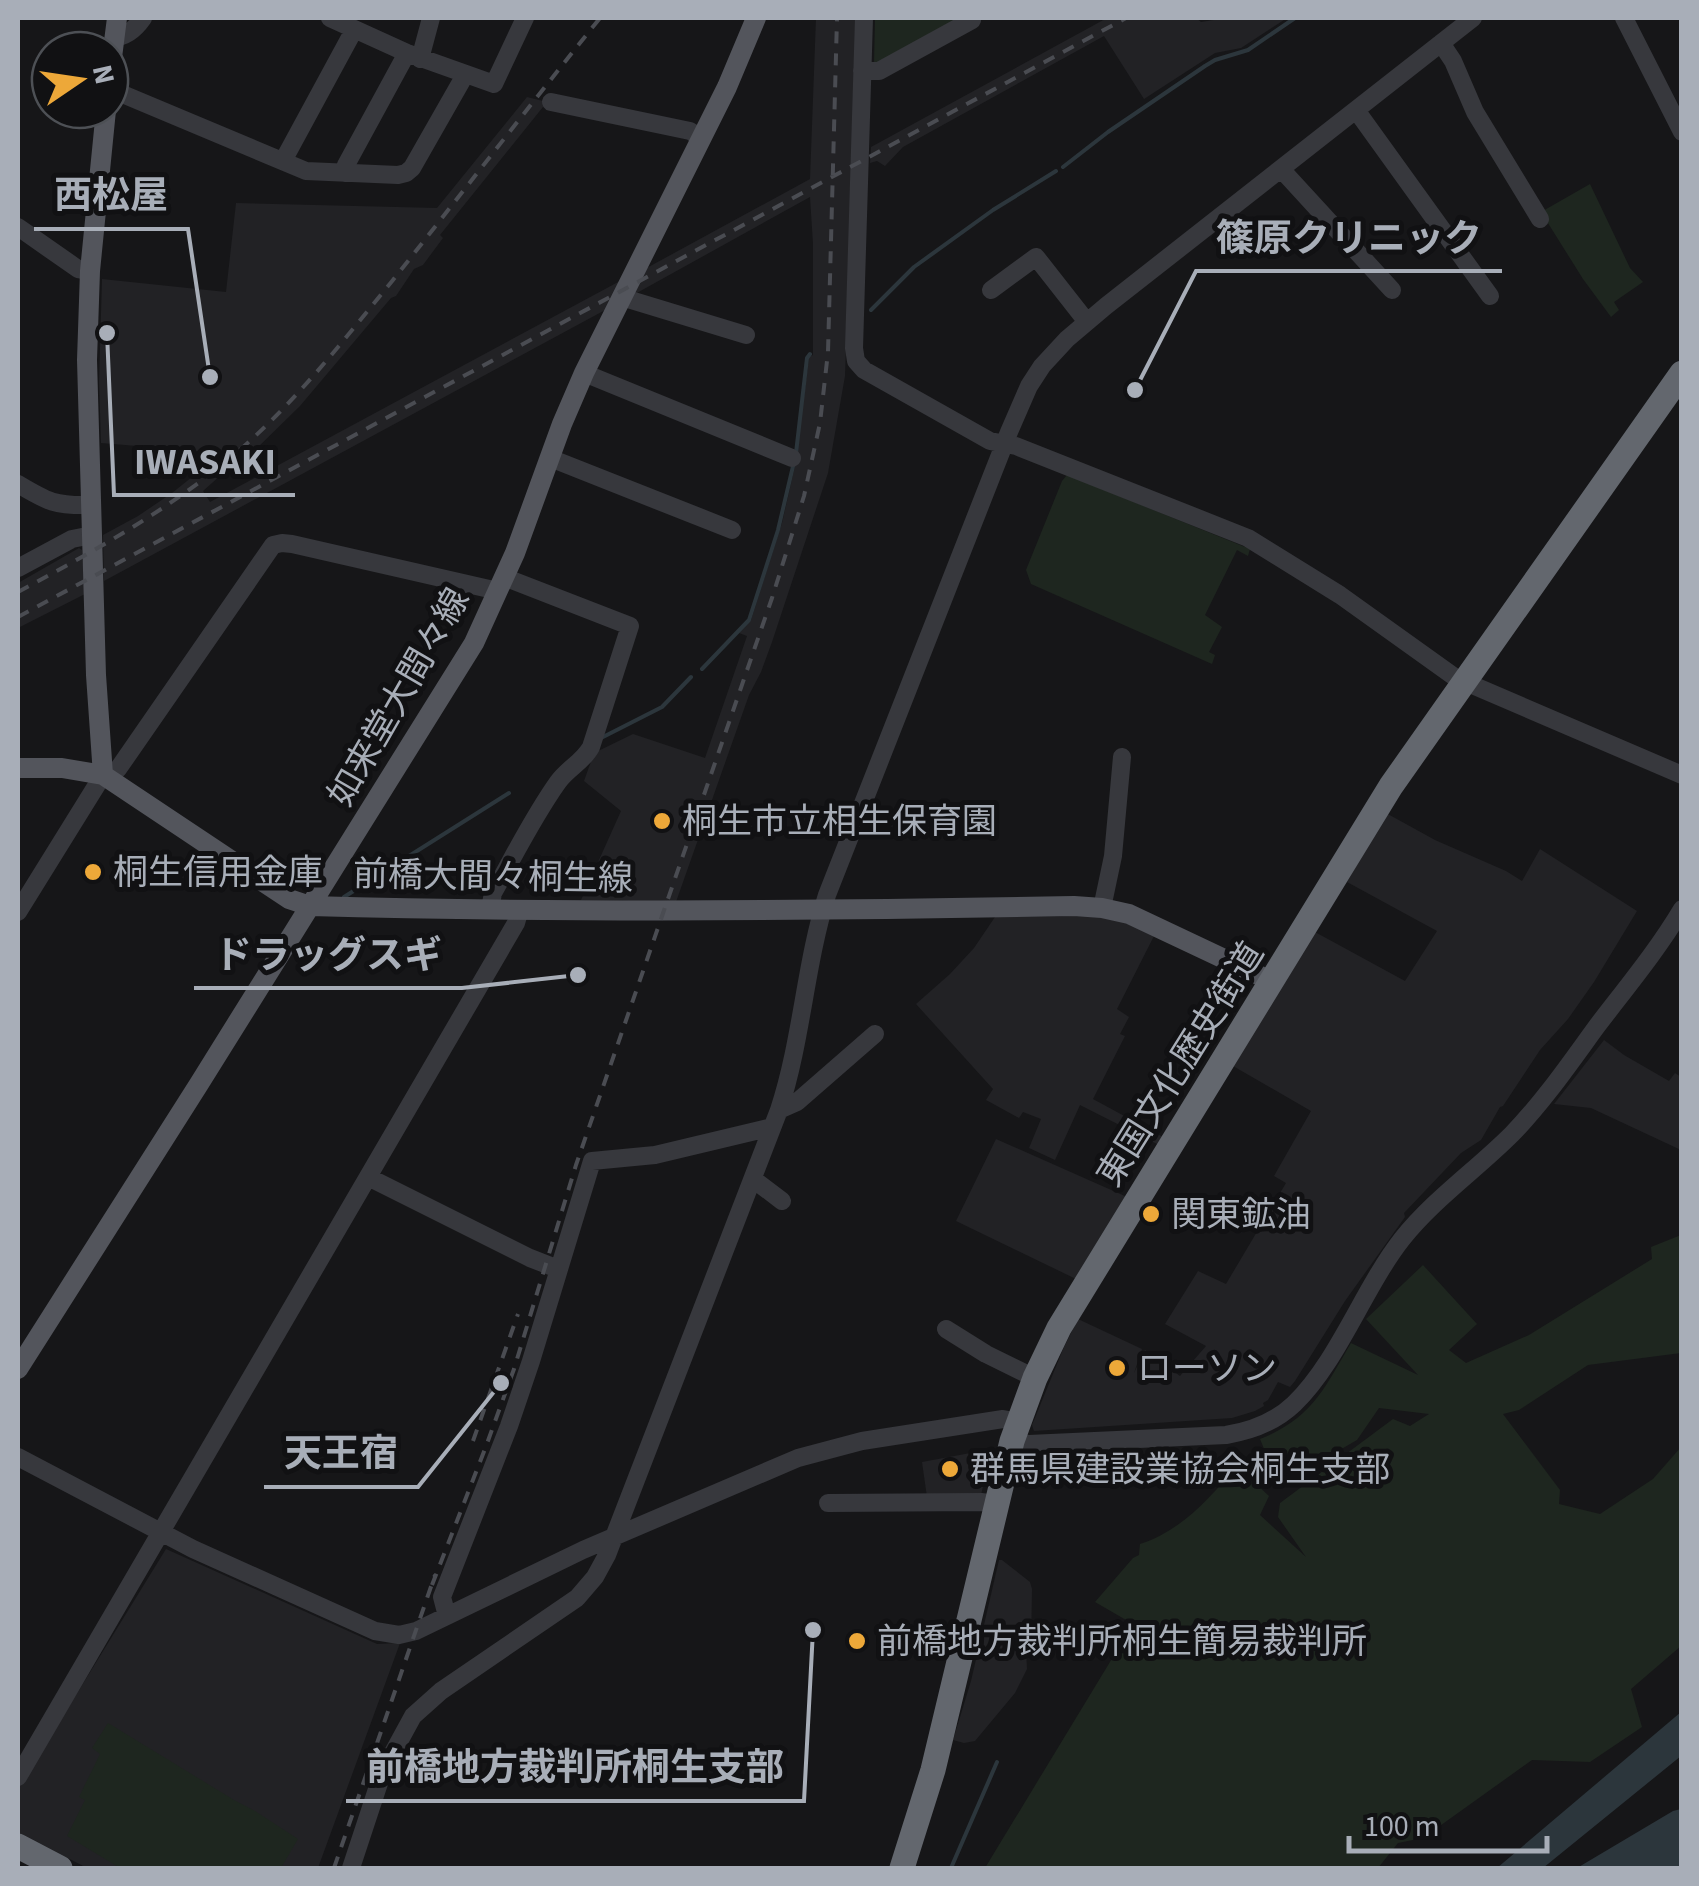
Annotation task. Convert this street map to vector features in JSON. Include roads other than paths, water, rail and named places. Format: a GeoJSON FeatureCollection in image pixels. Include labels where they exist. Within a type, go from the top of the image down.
{"type":"FeatureCollection","features":[{"type":"Feature","properties":{"kind":"highway","name":"東国文化歴史街道"},"geometry":{"type":"LineString","coordinates":[[902,1868],[933,1770],[1015,1432],[1059,1328],[1390,786],[1682,373]]}},
{"type":"Feature","properties":{"kind":"highway"},"geometry":{"type":"LineString","coordinates":[[18,1846],[60,1868]]}},
{"type":"Feature","properties":{"kind":"main road","name":"如来堂大間々線"},"geometry":{"type":"LineString","coordinates":[[18,1368],[474,643],[584,372],[727,87],[756,18]]}},
{"type":"Feature","properties":{"kind":"main road"},"geometry":{"type":"LineString","coordinates":[[18,768],[62,768],[103,775],[87,395],[90,271],[104,130]]}},
{"type":"Feature","properties":{"kind":"main road","name":"前橋大間々桐生線"},"geometry":{"type":"LineString","coordinates":[[103,775],[289,900],[310,906],[1102,908],[1128,914],[1271,981]]}},
{"type":"Feature","properties":{"kind":"street"},"geometry":{"type":"LineString","coordinates":[[115,27],[123,37],[143,18]]}},
{"type":"Feature","properties":{"kind":"street"},"geometry":{"type":"LineString","coordinates":[[330,18],[413,56],[494,84],[525,18]]}},
{"type":"Feature","properties":{"kind":"street"},"geometry":{"type":"LineString","coordinates":[[344,173],[431,18]]}},
{"type":"Feature","properties":{"kind":"street"},"geometry":{"type":"LineString","coordinates":[[864,18],[854,356],[869,375],[990,441],[1016,446],[1248,538],[1340,595],[1464,681],[1682,775]]}},
{"type":"Feature","properties":{"kind":"street"},"geometry":{"type":"LineString","coordinates":[[351,1868],[375,1794],[394,1748],[413,1716],[441,1691],[577,1598],[595,1577],[614,1538],[775,1119],[795,1048],[822,910],[1029,386],[1066,339],[1473,18]]}},
{"type":"Feature","properties":{"kind":"street"},"geometry":{"type":"LineString","coordinates":[[1624,18],[1682,132]]}},
{"type":"Feature","properties":{"kind":"street"},"geometry":{"type":"LineString","coordinates":[[862,71],[878,71],[972,20]]}},
{"type":"Feature","properties":{"kind":"street"},"geometry":{"type":"LineString","coordinates":[[282,161],[354,30]]}},
{"type":"Feature","properties":{"kind":"street"},"geometry":{"type":"LineString","coordinates":[[1441,43],[1475,112],[1540,219]]}},
{"type":"Feature","properties":{"kind":"street"},"geometry":{"type":"LineString","coordinates":[[130,99],[306,171],[406,174],[463,74]]}},
{"type":"Feature","properties":{"kind":"street"},"geometry":{"type":"LineString","coordinates":[[551,102],[690,131],[702,138]]}},
{"type":"Feature","properties":{"kind":"street"},"geometry":{"type":"LineString","coordinates":[[1356,110],[1490,296]]}},
{"type":"Feature","properties":{"kind":"street"},"geometry":{"type":"LineString","coordinates":[[1281,168],[1392,290]]}},
{"type":"Feature","properties":{"kind":"street"},"geometry":{"type":"LineString","coordinates":[[18,250],[23,230],[78,269],[90,271]]}},
{"type":"Feature","properties":{"kind":"street"},"geometry":{"type":"LineString","coordinates":[[992,290],[1036,257],[1087,322]]}},
{"type":"Feature","properties":{"kind":"street"},"geometry":{"type":"LineString","coordinates":[[621,297],[746,335]]}},
{"type":"Feature","properties":{"kind":"street"},"geometry":{"type":"LineString","coordinates":[[584,372],[792,458]]}},
{"type":"Feature","properties":{"kind":"street"},"geometry":{"type":"LineString","coordinates":[[550,458],[732,530]]}},
{"type":"Feature","properties":{"kind":"street"},"geometry":{"type":"LineString","coordinates":[[18,484],[49,502],[91,505]]}},
{"type":"Feature","properties":{"kind":"street"},"geometry":{"type":"LineString","coordinates":[[18,568],[72,539],[92,534]]}},
{"type":"Feature","properties":{"kind":"street"},"geometry":{"type":"LineString","coordinates":[[18,912],[103,775],[118,769],[277,543],[501,584],[630,626],[592,748],[567,770],[546,800],[493,893],[490,909]]}},
{"type":"Feature","properties":{"kind":"street"},"geometry":{"type":"LineString","coordinates":[[1102,908],[1113,856],[1122,757]]}},
{"type":"Feature","properties":{"kind":"street"},"geometry":{"type":"LineString","coordinates":[[18,1777],[516,923],[520,909]]}},
{"type":"Feature","properties":{"kind":"street"},"geometry":{"type":"LineString","coordinates":[[18,1457],[162,1533],[375,1631],[398,1635],[416,1631],[504,1586],[689,1503],[826,1449],[862,1440],[1003,1419],[1030,1444],[1226,1435],[1257,1427],[1290,1408],[1317,1376],[1401,1241],[1435,1202],[1533,1111],[1682,909]]}},
{"type":"Feature","properties":{"kind":"street"},"geometry":{"type":"LineString","coordinates":[[446,1616],[442,1597],[531,1361],[592,1161],[655,1155],[775,1119],[875,1034]]}},
{"type":"Feature","properties":{"kind":"street"},"geometry":{"type":"LineString","coordinates":[[368,1177],[558,1269]]}},
{"type":"Feature","properties":{"kind":"street"},"geometry":{"type":"LineString","coordinates":[[753,1179],[782,1201]]}},
{"type":"Feature","properties":{"kind":"street"},"geometry":{"type":"LineString","coordinates":[[946,1329],[1035,1378]]}},
{"type":"Feature","properties":{"kind":"street"},"geometry":{"type":"LineString","coordinates":[[828,1503],[997,1504]]}},
{"type":"Feature","properties":{"kind":"waterway"},"geometry":{"type":"LineString","coordinates":[[1063,167],[1205,66],[1248,50],[1295,18]]}},
{"type":"Feature","properties":{"kind":"waterway"},"geometry":{"type":"LineString","coordinates":[[871,310],[914,267],[1056,171]]}},
{"type":"Feature","properties":{"kind":"waterway"},"geometry":{"type":"LineString","coordinates":[[796,453],[810,354]]}},
{"type":"Feature","properties":{"kind":"waterway"},"geometry":{"type":"LineString","coordinates":[[702,669],[749,620],[778,530],[794,462]]}},
{"type":"Feature","properties":{"kind":"waterway"},"geometry":{"type":"LineString","coordinates":[[601,738],[662,707],[691,677]]}},
{"type":"Feature","properties":{"kind":"waterway"},"geometry":{"type":"LineString","coordinates":[[344,897],[509,793]]}},
{"type":"Feature","properties":{"kind":"waterway"},"geometry":{"type":"LineString","coordinates":[[951,1868],[997,1762]]}},
{"type":"Feature","properties":{"kind":"railway"},"geometry":{"type":"LineString","coordinates":[[18,592],[103,545],[184,493],[278,414],[393,280],[600,18]]}},
{"type":"Feature","properties":{"kind":"railway"},"geometry":{"type":"LineString","coordinates":[[432,1585],[514,1369],[576,1165],[804,496],[820,423],[828,352],[837,18]]}},
{"type":"Feature","properties":{"kind":"railway"},"geometry":{"type":"LineString","coordinates":[[18,617],[1126,18]]}},
{"type":"Feature","properties":{"kind":"railway"},"geometry":{"type":"LineString","coordinates":[[473,1441],[518,1314]]}},
{"type":"Feature","properties":{"kind":"railway"},"geometry":{"type":"LineString","coordinates":[[334,1868],[435,1575]]}},
{"type":"Feature","properties":{"kind":"place","name":"IWASAKI"},"geometry":{"type":"Point","coordinates":[107,333]}},
{"type":"Feature","properties":{"kind":"place","name":"西松屋"},"geometry":{"type":"Point","coordinates":[210,377]}},
{"type":"Feature","properties":{"kind":"place","name":"篠原クリニック"},"geometry":{"type":"Point","coordinates":[1135,390]}},
{"type":"Feature","properties":{"kind":"place","name":"桐生市立相生保育園"},"geometry":{"type":"Point","coordinates":[662,821]}},
{"type":"Feature","properties":{"kind":"place","name":"桐生信用金庫"},"geometry":{"type":"Point","coordinates":[93,872]}},
{"type":"Feature","properties":{"kind":"place","name":"ドラッグスギ"},"geometry":{"type":"Point","coordinates":[578,975]}},
{"type":"Feature","properties":{"kind":"place","name":"関東鉱油"},"geometry":{"type":"Point","coordinates":[1151,1214]}},
{"type":"Feature","properties":{"kind":"place","name":"ローソン"},"geometry":{"type":"Point","coordinates":[1117,1368]}},
{"type":"Feature","properties":{"kind":"place","name":"天王宿"},"geometry":{"type":"Point","coordinates":[501,1383]}},
{"type":"Feature","properties":{"kind":"place","name":"群馬県建設業協会桐生支部"},"geometry":{"type":"Point","coordinates":[950,1469]}},
{"type":"Feature","properties":{"kind":"place","name":"前橋地方裁判所桐生支部"},"geometry":{"type":"Point","coordinates":[813,1630]}},
{"type":"Feature","properties":{"kind":"place","name":"前橋地方裁判所桐生簡易裁判所"},"geometry":{"type":"Point","coordinates":[857,1641]}}]}
